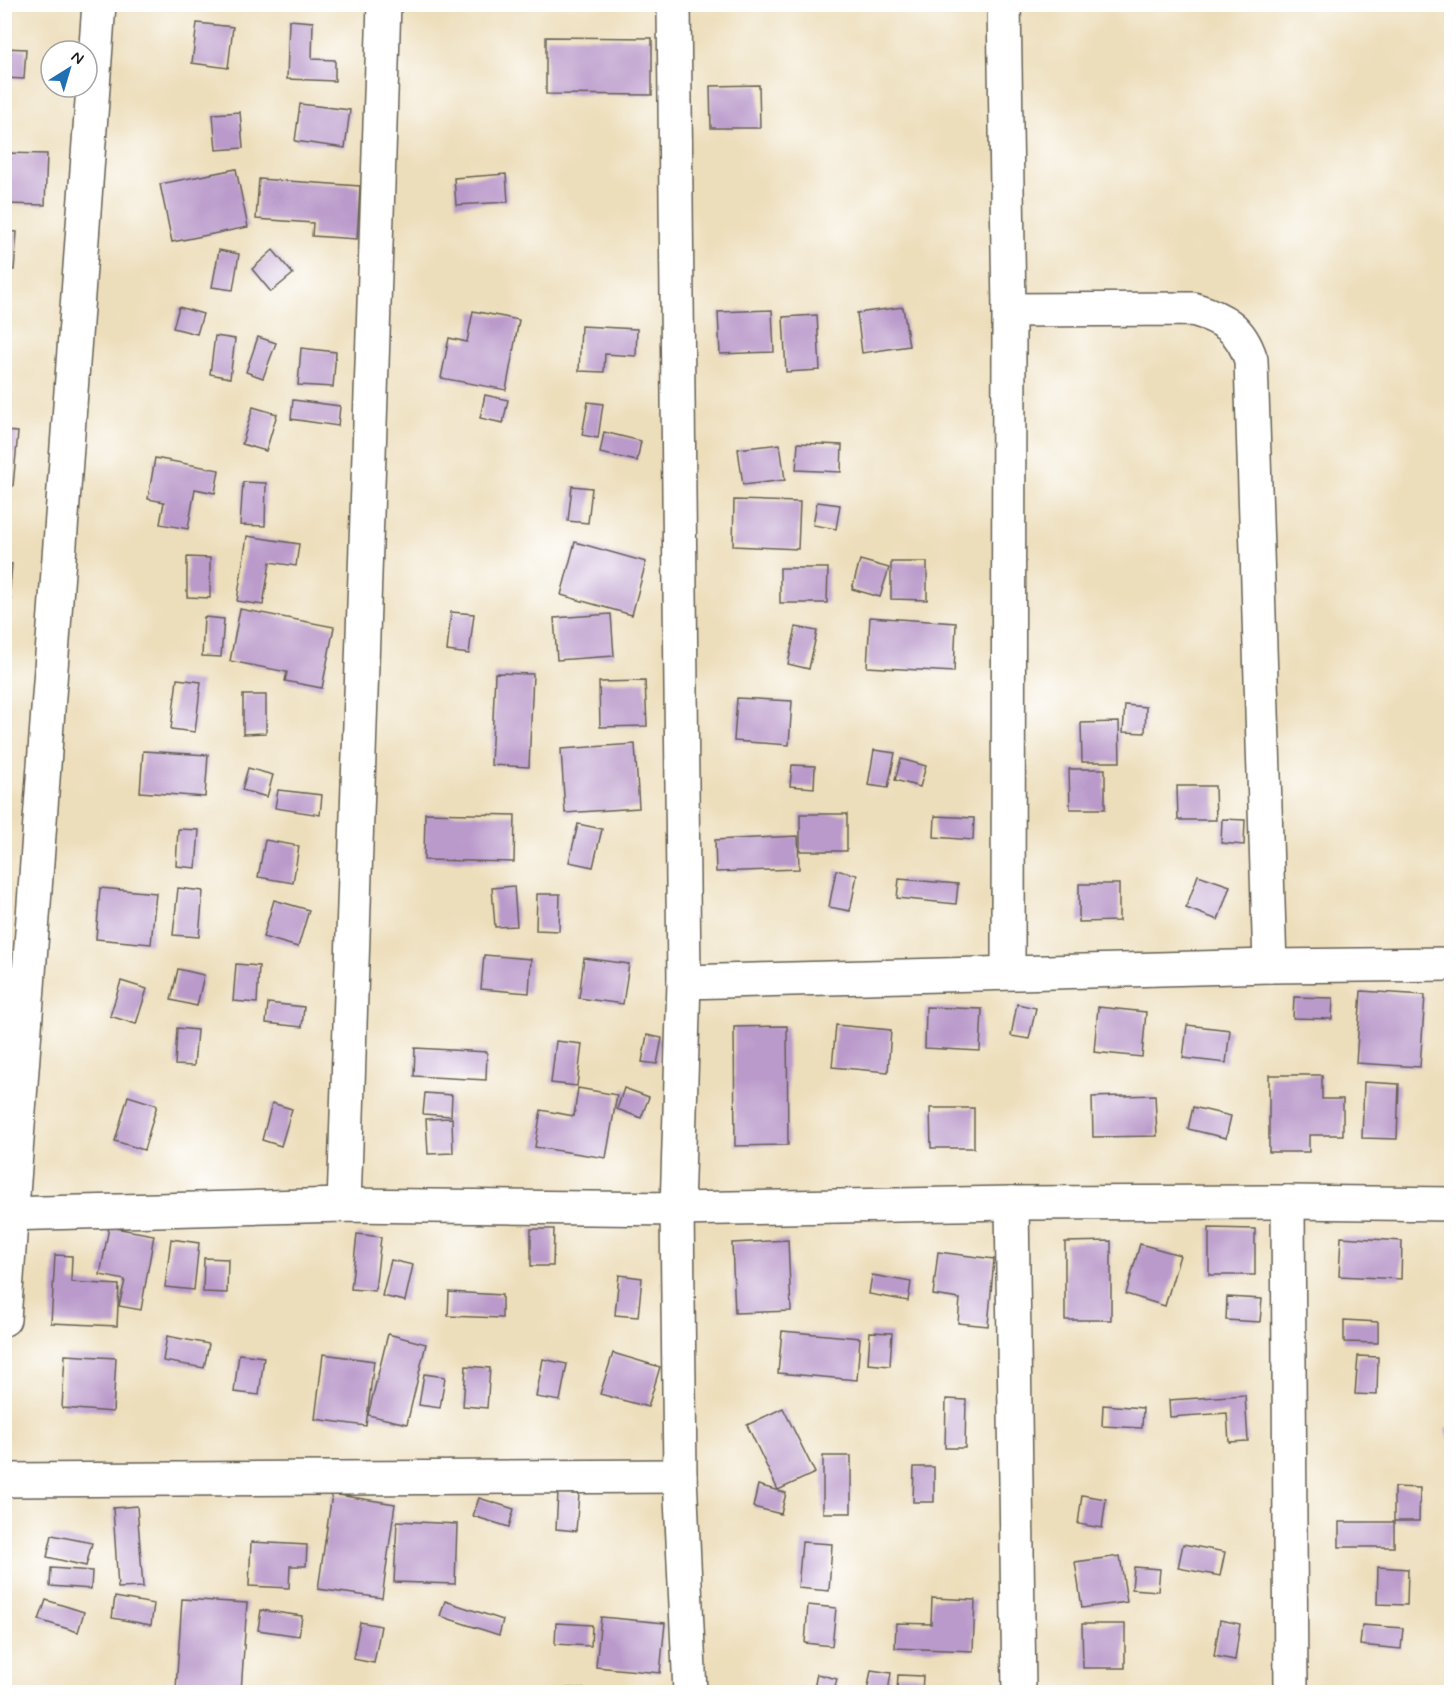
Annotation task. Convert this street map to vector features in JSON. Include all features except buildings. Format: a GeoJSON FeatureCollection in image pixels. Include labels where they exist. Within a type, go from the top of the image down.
{"type":"FeatureCollection","features":[{"type":"Feature","properties":{"kind":"street"},"geometry":{"type":"LineString","coordinates":[[4,1319],[8,1214],[99,4]]}},
{"type":"Feature","properties":{"kind":"street"},"geometry":{"type":"LineString","coordinates":[[344,1205],[384,4]]}},
{"type":"Feature","properties":{"kind":"street"},"geometry":{"type":"LineString","coordinates":[[674,4],[684,982],[677,1209],[680,1476],[690,1692]]}},
{"type":"Feature","properties":{"kind":"street"},"geometry":{"type":"LineString","coordinates":[[1004,4],[1009,310],[1008,972]]}},
{"type":"Feature","properties":{"kind":"street"},"geometry":{"type":"LineString","coordinates":[[1009,310],[1193,309],[1214,315],[1233,327],[1246,346],[1251,360],[1270,966]]}},
{"type":"Feature","properties":{"kind":"street"},"geometry":{"type":"LineString","coordinates":[[684,982],[1008,972],[1452,963]]}},
{"type":"Feature","properties":{"kind":"street"},"geometry":{"type":"LineString","coordinates":[[1288,1202],[1291,1692]]}},
{"type":"Feature","properties":{"kind":"street"},"geometry":{"type":"LineString","coordinates":[[8,1214],[344,1205],[677,1209],[1012,1203],[1452,1204]]}},
{"type":"Feature","properties":{"kind":"street"},"geometry":{"type":"LineString","coordinates":[[1012,1203],[1019,1692]]}},
{"type":"Feature","properties":{"kind":"street"},"geometry":{"type":"LineString","coordinates":[[4,1480],[680,1476]]}}]}
